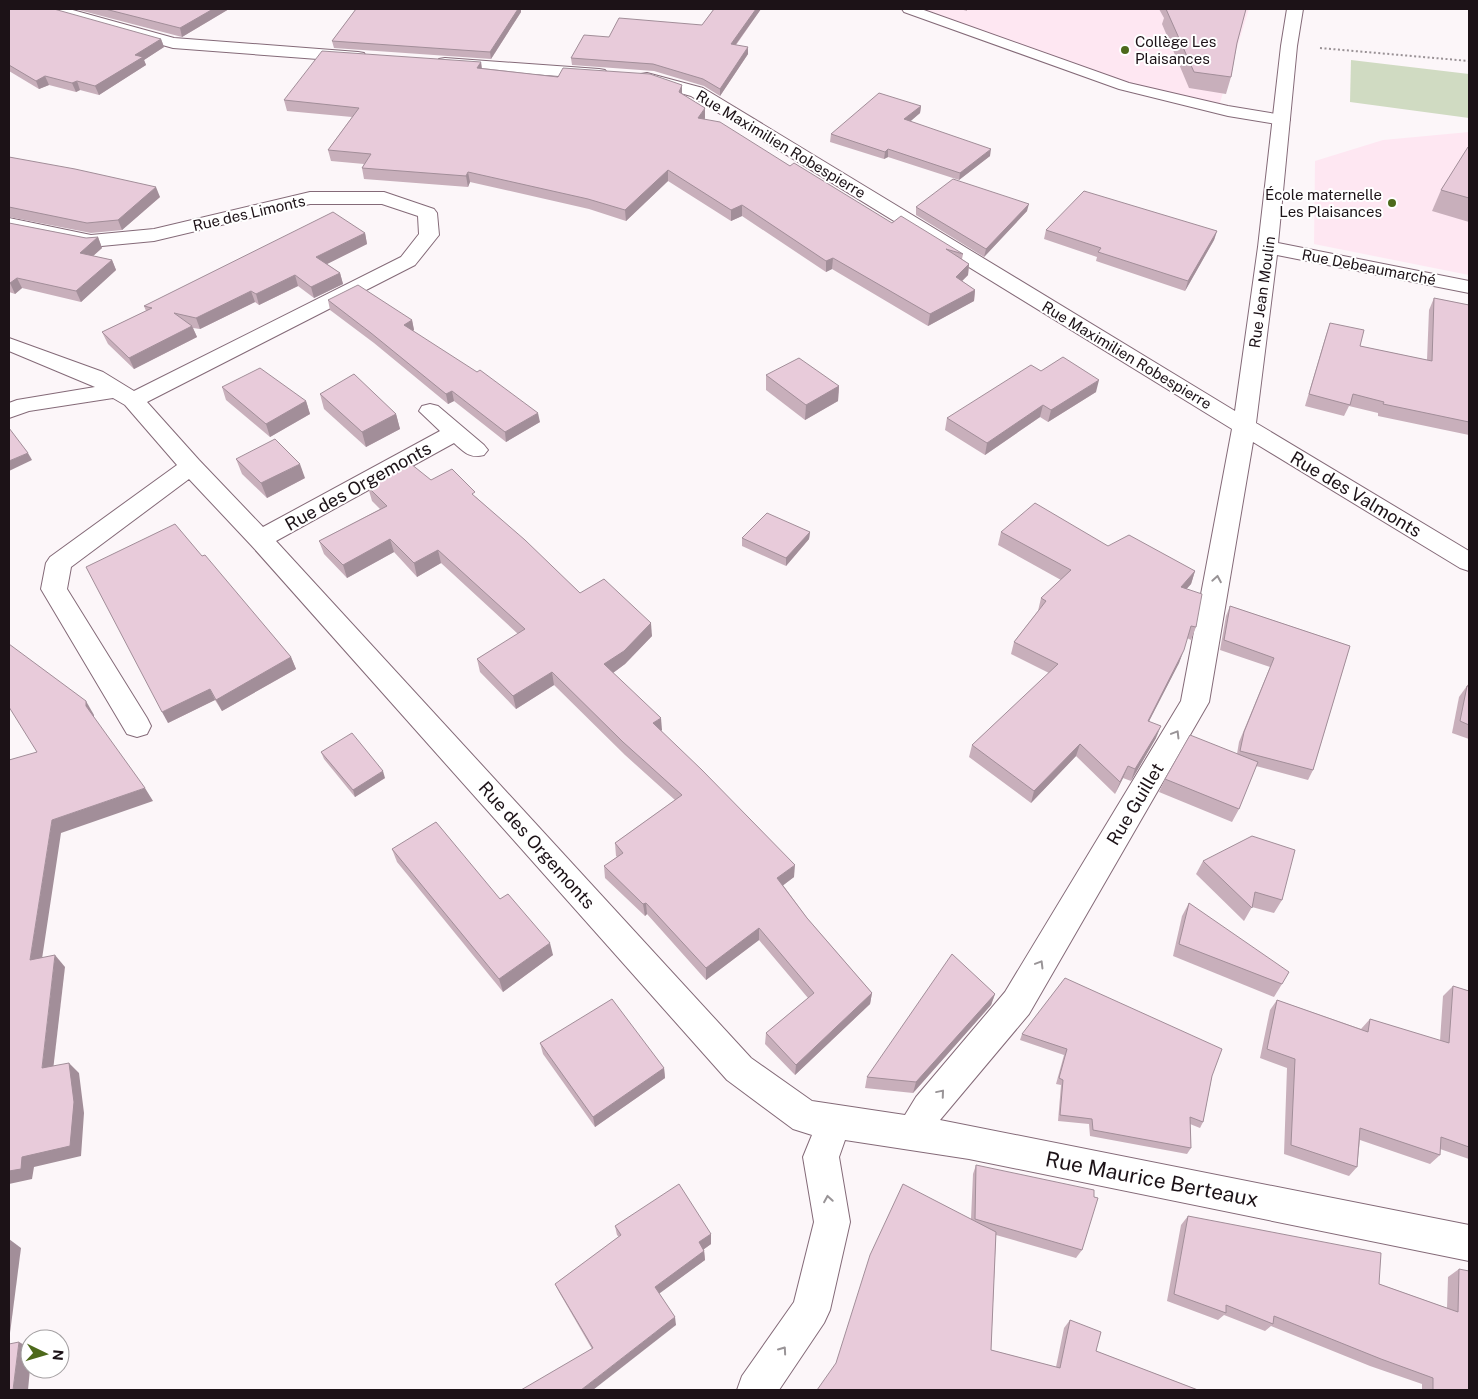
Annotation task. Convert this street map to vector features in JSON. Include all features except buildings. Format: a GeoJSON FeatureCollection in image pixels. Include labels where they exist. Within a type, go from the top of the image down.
{"type":"FeatureCollection","features":[{"type":"Feature","properties":{"kind":"street"},"geometry":{"type":"LineString","coordinates":[[52,9],[173,43],[378,58]]}},
{"type":"Feature","properties":{"kind":"street","name":"Rue Jean Moulin"},"geometry":{"type":"LineString","coordinates":[[1244,427],[1268,247],[1289,46],[1296,9]]}},
{"type":"Feature","properties":{"kind":"street"},"geometry":{"type":"LineString","coordinates":[[428,62],[614,75]]}},
{"type":"Feature","properties":{"kind":"street","name":"Rue Maximilien Robespierre"},"geometry":{"type":"LineString","coordinates":[[633,77],[653,78],[697,92],[1244,427]]}},
{"type":"Feature","properties":{"kind":"street","name":"Rue des Limonts"},"geometry":{"type":"LineString","coordinates":[[9,224],[91,241],[154,235],[310,198],[384,198],[427,212],[430,235],[408,261],[125,395]]}},
{"type":"Feature","properties":{"kind":"street","name":"Rue Debeaumarché"},"geometry":{"type":"LineString","coordinates":[[1268,247],[1469,287]]}},
{"type":"Feature","properties":{"kind":"street","name":"Rue des Orgemonts"},"geometry":{"type":"LineString","coordinates":[[9,344],[95,377],[125,395],[260,539],[739,1069],[805,1117],[834,1123]]}},
{"type":"Feature","properties":{"kind":"street"},"geometry":{"type":"LineString","coordinates":[[9,411],[25,405],[125,395]]}},
{"type":"Feature","properties":{"kind":"street","name":"Rue des Orgemonts"},"geometry":{"type":"LineString","coordinates":[[430,411],[476,450]]}},
{"type":"Feature","properties":{"kind":"street","name":"Rue des Valmonts"},"geometry":{"type":"LineString","coordinates":[[1244,427],[1469,562]]}},
{"type":"Feature","properties":{"kind":"street","name":"Rue Guillet"},"geometry":{"type":"LineString","coordinates":[[914,1133],[928,1109],[1017,1002],[1195,702],[1244,427]]}},
{"type":"Feature","properties":{"kind":"street","name":"Rue des Orgemonts"},"geometry":{"type":"LineString","coordinates":[[260,539],[455,432]]}},
{"type":"Feature","properties":{"kind":"street"},"geometry":{"type":"LineString","coordinates":[[137,726],[54,589],[59,563],[191,466]]}},
{"type":"Feature","properties":{"kind":"street"},"geometry":{"type":"LineString","coordinates":[[756,1390],[812,1310],[832,1222],[821,1157],[834,1123]]}},
{"type":"Feature","properties":{"kind":"street","name":"Rue Maurice Berteaux"},"geometry":{"type":"LineString","coordinates":[[834,1123],[914,1133],[979,1144],[1469,1243]]}},
{"type":"Feature","properties":{"kind":"lane"},"geometry":{"type":"LineString","coordinates":[[909,9],[1124,86],[1228,111],[1282,120]]}},
{"type":"Feature","properties":{"kind":"path"},"geometry":{"type":"LineString","coordinates":[[1289,46],[1469,60]]}},
{"type":"Feature","properties":{"kind":"shaded area","name":"Collège Les Plaisances"},"geometry":{"type":"Polygon","coordinates":[[[897,9],[1249,9],[1217,112],[1130,91],[897,9]]]}},
{"type":"Feature","properties":{"kind":"shaded area","name":"École maternelle Les Plaisances"},"geometry":{"type":"Polygon","coordinates":[[[1469,132],[1469,275],[1314,244],[1315,161],[1383,140],[1469,132]]]}},
{"type":"Feature","properties":{"kind":"green space"},"geometry":{"type":"Polygon","coordinates":[[[1351,60],[1469,74],[1469,118],[1350,102],[1351,60]]]}},
{"type":"Feature","properties":{"kind":"place","name":"Collège Les Plaisances"},"geometry":{"type":"Point","coordinates":[1125,50]}},
{"type":"Feature","properties":{"kind":"place","name":"École maternelle Les Plaisances"},"geometry":{"type":"Point","coordinates":[1392,203]}}]}
